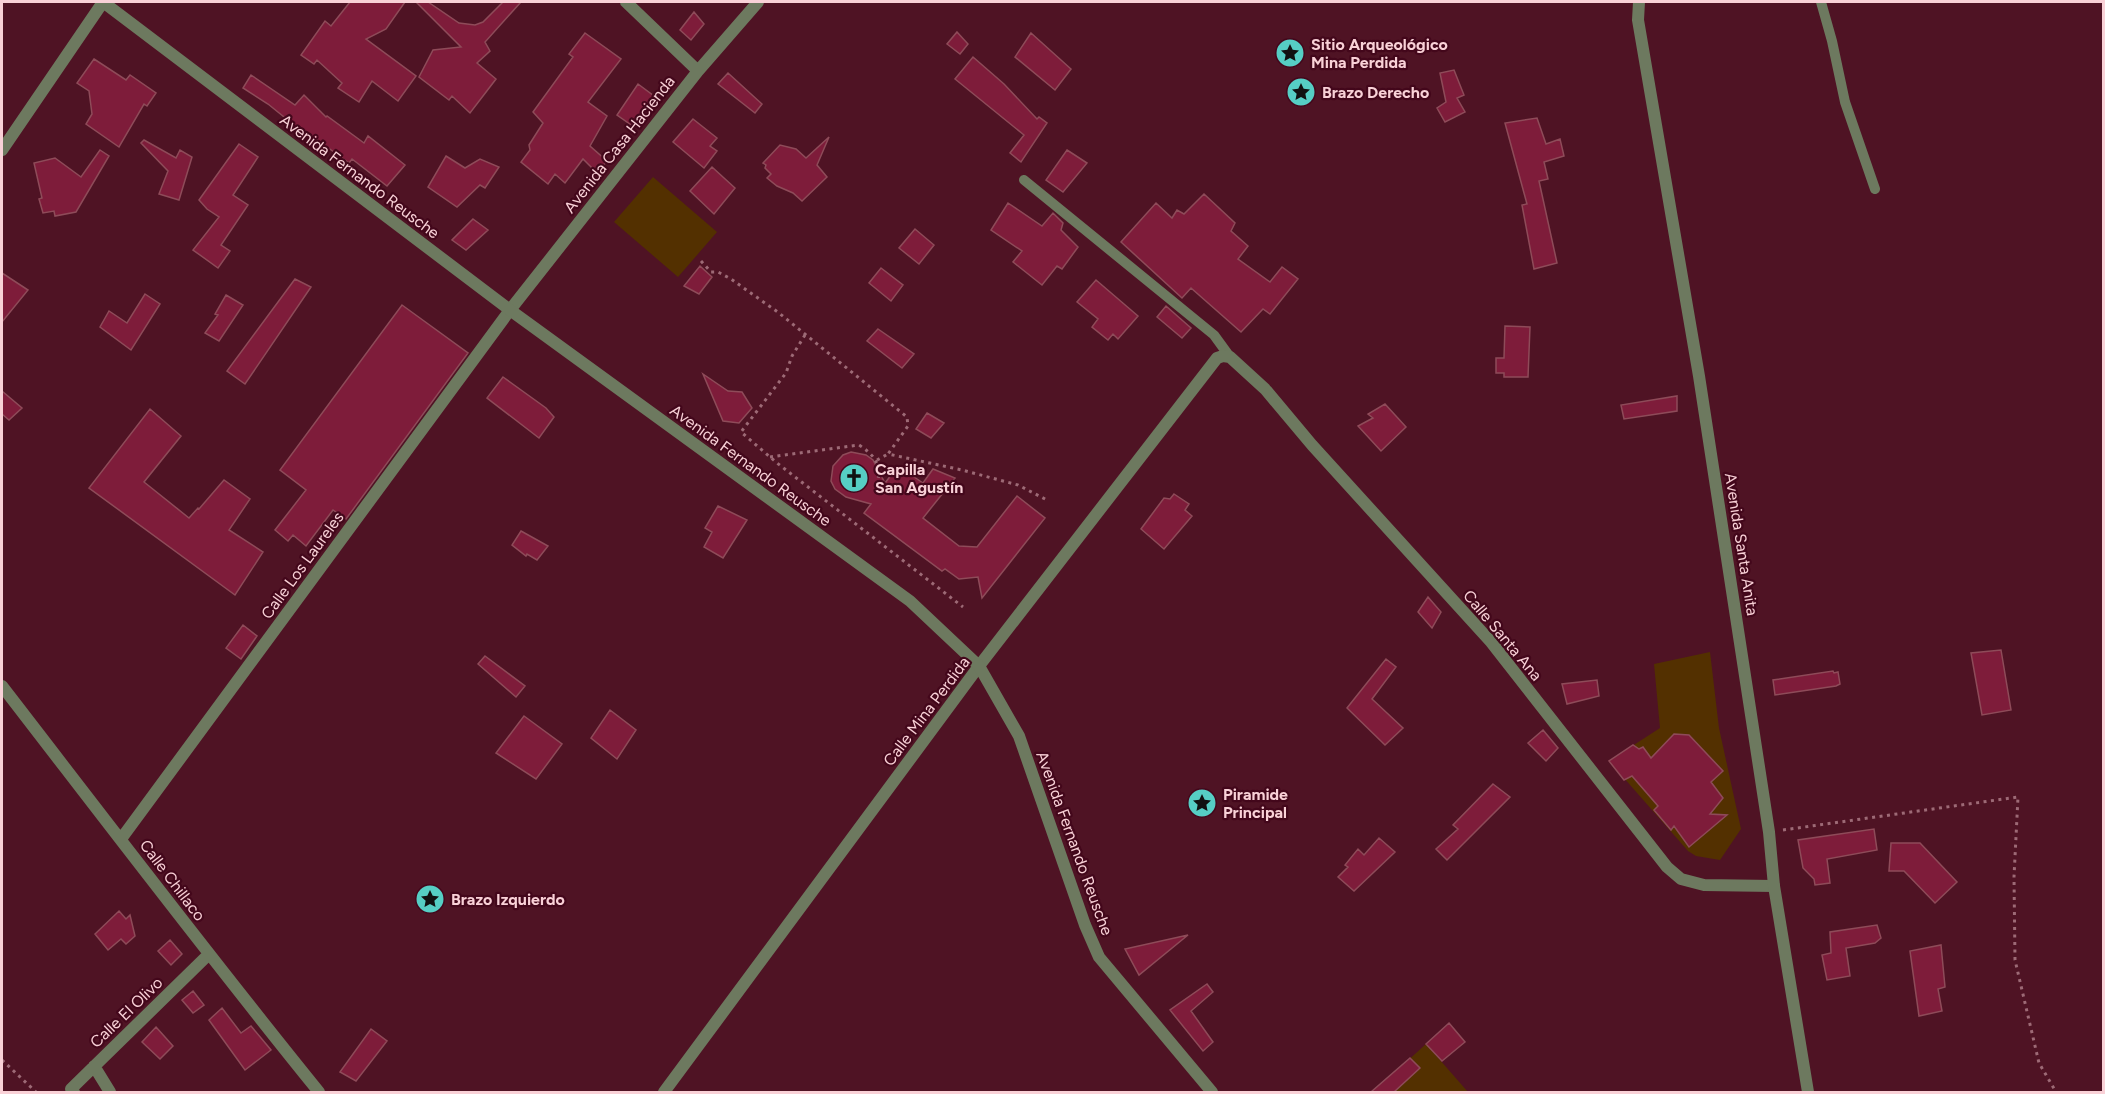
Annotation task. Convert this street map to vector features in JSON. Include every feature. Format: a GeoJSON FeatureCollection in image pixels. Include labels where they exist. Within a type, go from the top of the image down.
{"type":"FeatureCollection","features":[{"type":"Feature","properties":{"kind":"street"},"geometry":{"type":"LineString","coordinates":[[2,150],[103,2]]}},
{"type":"Feature","properties":{"kind":"street","name":"Avenida Fernando Reusche"},"geometry":{"type":"LineString","coordinates":[[103,2],[510,310],[910,601],[980,666],[1019,736],[1084,925],[1099,957],[1212,1092]]}},
{"type":"Feature","properties":{"kind":"street"},"geometry":{"type":"LineString","coordinates":[[626,2],[698,71]]}},
{"type":"Feature","properties":{"kind":"street","name":"Avenida Casa Hacienda"},"geometry":{"type":"LineString","coordinates":[[510,310],[698,71],[758,2]]}},
{"type":"Feature","properties":{"kind":"street","name":"Avenida Santa Anita"},"geometry":{"type":"LineString","coordinates":[[1639,2],[1638,20],[1699,376],[1769,832],[1774,886],[1809,1092]]}},
{"type":"Feature","properties":{"kind":"street","name":"Calle Los Laureles"},"geometry":{"type":"LineString","coordinates":[[121,839],[510,310]]}},
{"type":"Feature","properties":{"kind":"street","name":"Calle Mina Perdida"},"geometry":{"type":"LineString","coordinates":[[664,1092],[980,666],[1217,358],[1227,357]]}},
{"type":"Feature","properties":{"kind":"street","name":"Calle Santa Ana"},"geometry":{"type":"LineString","coordinates":[[1227,357],[1265,389],[1312,445],[1491,642],[1667,867],[1681,879],[1704,885],[1774,886]]}},
{"type":"Feature","properties":{"kind":"street","name":"Calle Chillaco"},"geometry":{"type":"LineString","coordinates":[[2,686],[208,955],[319,1092]]}},
{"type":"Feature","properties":{"kind":"street","name":"Calle El Olivo"},"geometry":{"type":"LineString","coordinates":[[71,1091],[208,955]]}},
{"type":"Feature","properties":{"kind":"street"},"geometry":{"type":"LineString","coordinates":[[94,1066],[110,1092]]}},
{"type":"Feature","properties":{"kind":"lane"},"geometry":{"type":"LineString","coordinates":[[1821,2],[1845,102],[1875,189]]}},
{"type":"Feature","properties":{"kind":"lane"},"geometry":{"type":"LineString","coordinates":[[1024,180],[1214,335],[1227,357]]}},
{"type":"Feature","properties":{"kind":"path"},"geometry":{"type":"LineString","coordinates":[[701,261],[711,273],[718,272],[731,279],[779,313],[907,417],[908,426],[888,454],[876,460]]}},
{"type":"Feature","properties":{"kind":"path"},"geometry":{"type":"LineString","coordinates":[[805,335],[792,356],[786,373],[741,432],[963,607]]}},
{"type":"Feature","properties":{"kind":"path"},"geometry":{"type":"LineString","coordinates":[[770,457],[859,445],[869,451],[876,460],[880,471],[878,480]]}},
{"type":"Feature","properties":{"kind":"path"},"geometry":{"type":"LineString","coordinates":[[888,454],[1018,485],[1047,500]]}},
{"type":"Feature","properties":{"kind":"path"},"geometry":{"type":"LineString","coordinates":[[1769,832],[2018,797],[2014,877],[2015,960],[2039,1063],[2056,1092]]}},
{"type":"Feature","properties":{"kind":"path"},"geometry":{"type":"LineString","coordinates":[[2,1060],[36,1092]]}},
{"type":"Feature","properties":{"kind":"shaded area"},"geometry":{"type":"Polygon","coordinates":[[[653,177],[717,232],[678,277],[614,222],[653,177]]]}},
{"type":"Feature","properties":{"kind":"shaded area"},"geometry":{"type":"Polygon","coordinates":[[[1710,652],[1719,728],[1741,829],[1720,860],[1696,856],[1688,851],[1609,761],[1660,728],[1654,664],[1710,652]]]}},
{"type":"Feature","properties":{"kind":"shaded area"},"geometry":{"type":"Polygon","coordinates":[[[1426,1044],[1468,1092],[1373,1092],[1426,1044]]]}},
{"type":"Feature","properties":{"kind":"building"},"geometry":{"type":"Polygon","coordinates":[[[350,2],[405,2],[386,29],[366,39],[416,76],[398,101],[372,81],[359,102],[338,88],[342,83],[317,60],[314,64],[301,55],[325,21],[331,26],[350,2]]]}},
{"type":"Feature","properties":{"kind":"building"},"geometry":{"type":"Polygon","coordinates":[[[428,2],[459,23],[475,25],[483,22],[503,2],[521,2],[485,42],[490,51],[477,63],[496,79],[470,113],[452,96],[449,100],[419,77],[433,50],[461,47],[417,3],[428,2]]]}},
{"type":"Feature","properties":{"kind":"building"},"geometry":{"type":"Polygon","coordinates":[[[694,12],[704,24],[691,40],[680,30],[694,12]]]}},
{"type":"Feature","properties":{"kind":"building"},"geometry":{"type":"Polygon","coordinates":[[[957,32],[968,44],[960,54],[947,44],[957,32]]]}},
{"type":"Feature","properties":{"kind":"building"},"geometry":{"type":"Polygon","coordinates":[[[585,33],[621,59],[588,102],[607,116],[590,146],[607,161],[597,173],[583,159],[565,183],[555,174],[548,184],[521,162],[530,150],[529,145],[543,123],[533,112],[573,57],[569,54],[585,33]]]}},
{"type":"Feature","properties":{"kind":"building"},"geometry":{"type":"Polygon","coordinates":[[[1031,33],[1071,69],[1055,90],[1015,57],[1031,33]]]}},
{"type":"Feature","properties":{"kind":"building"},"geometry":{"type":"Polygon","coordinates":[[[973,57],[1004,84],[1037,119],[1039,117],[1047,123],[1021,162],[1010,153],[1024,135],[955,79],[973,57]]]}},
{"type":"Feature","properties":{"kind":"building"},"geometry":{"type":"Polygon","coordinates":[[[94,59],[126,80],[130,75],[156,93],[147,106],[144,104],[119,147],[86,124],[92,114],[89,91],[77,83],[94,59]]]}},
{"type":"Feature","properties":{"kind":"building"},"geometry":{"type":"Polygon","coordinates":[[[1454,70],[1464,95],[1457,98],[1465,112],[1445,122],[1437,108],[1446,102],[1440,73],[1454,70]]]}},
{"type":"Feature","properties":{"kind":"building"},"geometry":{"type":"Polygon","coordinates":[[[728,73],[762,104],[755,113],[718,84],[728,73]]]}},
{"type":"Feature","properties":{"kind":"building"},"geometry":{"type":"Polygon","coordinates":[[[251,75],[295,105],[304,95],[326,117],[364,143],[368,136],[405,165],[387,186],[352,159],[349,163],[305,131],[304,133],[268,104],[243,88],[251,75]]]}},
{"type":"Feature","properties":{"kind":"building"},"geometry":{"type":"Polygon","coordinates":[[[638,84],[654,96],[634,127],[617,115],[638,84]]]}},
{"type":"Feature","properties":{"kind":"building"},"geometry":{"type":"Polygon","coordinates":[[[1537,118],[1546,144],[1560,139],[1564,156],[1544,162],[1548,179],[1539,181],[1557,263],[1534,269],[1522,205],[1527,204],[1505,123],[1537,118]]]}},
{"type":"Feature","properties":{"kind":"building"},"geometry":{"type":"Polygon","coordinates":[[[693,119],[717,138],[710,146],[717,151],[704,168],[673,142],[693,119]]]}},
{"type":"Feature","properties":{"kind":"building"},"geometry":{"type":"Polygon","coordinates":[[[829,137],[817,165],[827,177],[802,201],[767,178],[771,174],[763,163],[780,145],[796,149],[806,158],[829,137]]]}},
{"type":"Feature","properties":{"kind":"building"},"geometry":{"type":"Polygon","coordinates":[[[144,140],[176,158],[180,150],[192,157],[179,200],[159,194],[168,171],[141,143],[144,140]]]}},
{"type":"Feature","properties":{"kind":"building"},"geometry":{"type":"Polygon","coordinates":[[[239,144],[258,157],[233,195],[248,205],[221,245],[230,251],[218,268],[193,250],[219,217],[199,200],[239,144]]]}},
{"type":"Feature","properties":{"kind":"building"},"geometry":{"type":"Polygon","coordinates":[[[100,150],[109,156],[76,212],[55,216],[54,211],[43,213],[34,163],[55,158],[81,177],[100,150]]]}},
{"type":"Feature","properties":{"kind":"building"},"geometry":{"type":"Polygon","coordinates":[[[1067,150],[1087,163],[1063,192],[1046,180],[1067,150]]]}},
{"type":"Feature","properties":{"kind":"building"},"geometry":{"type":"Polygon","coordinates":[[[446,156],[465,168],[480,159],[499,167],[485,188],[480,185],[457,207],[428,187],[446,156]]]}},
{"type":"Feature","properties":{"kind":"building"},"geometry":{"type":"Polygon","coordinates":[[[712,167],[735,188],[714,214],[690,191],[712,167]]]}},
{"type":"Feature","properties":{"kind":"building"},"geometry":{"type":"Polygon","coordinates":[[[1204,194],[1235,223],[1231,231],[1248,246],[1238,259],[1270,282],[1282,267],[1298,279],[1270,314],[1263,309],[1241,332],[1191,288],[1182,298],[1121,242],[1156,203],[1172,218],[1177,210],[1184,214],[1204,194]]]}},
{"type":"Feature","properties":{"kind":"building"},"geometry":{"type":"Polygon","coordinates":[[[1008,203],[1042,226],[1053,213],[1063,223],[1061,230],[1078,247],[1062,269],[1057,266],[1042,285],[1013,262],[1022,251],[991,230],[1008,203]]]}},
{"type":"Feature","properties":{"kind":"building"},"geometry":{"type":"Polygon","coordinates":[[[473,219],[488,230],[466,250],[452,240],[473,219]]]}},
{"type":"Feature","properties":{"kind":"building"},"geometry":{"type":"Polygon","coordinates":[[[915,229],[934,245],[919,264],[899,248],[915,229]]]}},
{"type":"Feature","properties":{"kind":"building"},"geometry":{"type":"Polygon","coordinates":[[[700,266],[712,277],[699,294],[684,286],[700,266]]]}},
{"type":"Feature","properties":{"kind":"building"},"geometry":{"type":"Polygon","coordinates":[[[881,268],[903,285],[891,301],[869,283],[881,268]]]}},
{"type":"Feature","properties":{"kind":"building"},"geometry":{"type":"Polygon","coordinates":[[[2,273],[28,290],[2,322],[2,273]]]}},
{"type":"Feature","properties":{"kind":"building"},"geometry":{"type":"Polygon","coordinates":[[[295,279],[311,287],[245,384],[227,371],[295,279]]]}},
{"type":"Feature","properties":{"kind":"building"},"geometry":{"type":"Polygon","coordinates":[[[1096,280],[1138,316],[1118,339],[1113,334],[1108,340],[1092,327],[1098,319],[1077,302],[1096,280]]]}},
{"type":"Feature","properties":{"kind":"building"},"geometry":{"type":"Polygon","coordinates":[[[145,294],[160,304],[131,350],[100,327],[109,311],[127,323],[145,294]]]}},
{"type":"Feature","properties":{"kind":"building"},"geometry":{"type":"Polygon","coordinates":[[[226,295],[243,305],[219,341],[205,333],[218,315],[215,314],[226,295]]]}},
{"type":"Feature","properties":{"kind":"building"},"geometry":{"type":"Polygon","coordinates":[[[402,305],[468,353],[346,519],[333,510],[306,546],[293,535],[288,541],[275,530],[306,490],[280,470],[402,305]]]}},
{"type":"Feature","properties":{"kind":"building"},"geometry":{"type":"Polygon","coordinates":[[[1166,306],[1191,328],[1182,338],[1157,317],[1166,306]]]}},
{"type":"Feature","properties":{"kind":"building"},"geometry":{"type":"Polygon","coordinates":[[[1505,326],[1530,327],[1528,377],[1504,377],[1504,373],[1496,373],[1496,358],[1504,358],[1505,326]]]}},
{"type":"Feature","properties":{"kind":"building"},"geometry":{"type":"Polygon","coordinates":[[[878,329],[914,354],[902,368],[867,341],[878,329]]]}},
{"type":"Feature","properties":{"kind":"building"},"geometry":{"type":"Polygon","coordinates":[[[703,374],[728,391],[742,392],[752,408],[739,423],[723,421],[703,374]]]}},
{"type":"Feature","properties":{"kind":"building"},"geometry":{"type":"Polygon","coordinates":[[[503,377],[546,408],[554,417],[539,438],[487,398],[503,377]]]}},
{"type":"Feature","properties":{"kind":"building"},"geometry":{"type":"Polygon","coordinates":[[[2,391],[22,408],[9,420],[2,414],[2,391]]]}},
{"type":"Feature","properties":{"kind":"building"},"geometry":{"type":"Polygon","coordinates":[[[1677,396],[1677,411],[1624,419],[1621,405],[1677,396]]]}},
{"type":"Feature","properties":{"kind":"building"},"geometry":{"type":"Polygon","coordinates":[[[1385,404],[1406,427],[1381,451],[1358,426],[1373,418],[1368,414],[1385,404]]]}},
{"type":"Feature","properties":{"kind":"building"},"geometry":{"type":"Polygon","coordinates":[[[150,409],[181,436],[144,482],[189,518],[224,480],[250,499],[229,530],[263,552],[235,595],[89,488],[150,409]]]}},
{"type":"Feature","properties":{"kind":"building"},"geometry":{"type":"Polygon","coordinates":[[[927,413],[944,423],[931,438],[916,429],[927,413]]]}},
{"type":"Feature","properties":{"kind":"building"},"geometry":{"type":"Polygon","coordinates":[[[851,452],[866,455],[873,460],[885,483],[898,466],[923,483],[933,469],[955,478],[923,518],[959,546],[977,547],[1017,496],[1045,518],[982,598],[978,577],[959,579],[945,569],[942,571],[864,513],[871,504],[846,497],[835,489],[831,481],[833,466],[843,455],[851,452]]]}},
{"type":"Feature","properties":{"kind":"building"},"geometry":{"type":"Polygon","coordinates":[[[1174,494],[1189,504],[1185,510],[1192,516],[1164,549],[1141,529],[1164,498],[1170,499],[1174,494]]]}},
{"type":"Feature","properties":{"kind":"building"},"geometry":{"type":"Polygon","coordinates":[[[718,506],[747,520],[723,558],[704,547],[712,532],[705,528],[718,506]]]}},
{"type":"Feature","properties":{"kind":"building"},"geometry":{"type":"Polygon","coordinates":[[[521,531],[548,546],[537,560],[527,554],[526,556],[512,545],[521,531]]]}},
{"type":"Feature","properties":{"kind":"building"},"geometry":{"type":"Polygon","coordinates":[[[1428,597],[1441,612],[1432,628],[1418,612],[1428,597]]]}},
{"type":"Feature","properties":{"kind":"building"},"geometry":{"type":"Polygon","coordinates":[[[243,625],[257,636],[241,659],[226,648],[243,625]]]}},
{"type":"Feature","properties":{"kind":"building"},"geometry":{"type":"Polygon","coordinates":[[[2001,650],[2011,710],[1982,715],[1971,653],[2001,650]]]}},
{"type":"Feature","properties":{"kind":"building"},"geometry":{"type":"Polygon","coordinates":[[[485,656],[525,686],[516,697],[478,664],[485,656]]]}},
{"type":"Feature","properties":{"kind":"building"},"geometry":{"type":"Polygon","coordinates":[[[1386,659],[1396,667],[1372,699],[1403,728],[1385,745],[1347,708],[1386,659]]]}},
{"type":"Feature","properties":{"kind":"building"},"geometry":{"type":"Polygon","coordinates":[[[1838,672],[1840,684],[1836,686],[1775,695],[1773,680],[1838,672]]]}},
{"type":"Feature","properties":{"kind":"building"},"geometry":{"type":"Polygon","coordinates":[[[1597,680],[1599,696],[1567,704],[1562,684],[1597,680]]]}},
{"type":"Feature","properties":{"kind":"building"},"geometry":{"type":"Polygon","coordinates":[[[610,710],[636,730],[617,759],[591,738],[610,710]]]}},
{"type":"Feature","properties":{"kind":"building"},"geometry":{"type":"Polygon","coordinates":[[[524,716],[562,744],[536,779],[496,753],[524,716]]]}},
{"type":"Feature","properties":{"kind":"building"},"geometry":{"type":"Polygon","coordinates":[[[1543,730],[1558,748],[1546,761],[1528,743],[1543,730]]]}},
{"type":"Feature","properties":{"kind":"building"},"geometry":{"type":"Polygon","coordinates":[[[1674,734],[1689,735],[1723,771],[1711,782],[1723,798],[1710,814],[1727,815],[1689,847],[1674,826],[1671,830],[1654,810],[1658,806],[1632,776],[1624,780],[1609,761],[1633,745],[1639,749],[1643,747],[1651,758],[1674,734]]]}},
{"type":"Feature","properties":{"kind":"building"},"geometry":{"type":"Polygon","coordinates":[[[1493,784],[1510,797],[1447,860],[1436,849],[1458,829],[1453,825],[1493,784]]]}},
{"type":"Feature","properties":{"kind":"building"},"geometry":{"type":"Polygon","coordinates":[[[1874,829],[1877,850],[1827,859],[1830,883],[1815,885],[1814,879],[1803,868],[1798,840],[1874,829]]]}},
{"type":"Feature","properties":{"kind":"building"},"geometry":{"type":"Polygon","coordinates":[[[1379,838],[1395,852],[1354,891],[1338,877],[1348,867],[1345,865],[1358,849],[1364,855],[1379,838]]]}},
{"type":"Feature","properties":{"kind":"building"},"geometry":{"type":"Polygon","coordinates":[[[1891,843],[1920,843],[1957,882],[1935,903],[1904,871],[1889,871],[1891,843]]]}},
{"type":"Feature","properties":{"kind":"building"},"geometry":{"type":"Polygon","coordinates":[[[119,911],[126,919],[130,915],[135,936],[126,944],[121,939],[108,950],[95,934],[119,911]]]}},
{"type":"Feature","properties":{"kind":"building"},"geometry":{"type":"Polygon","coordinates":[[[1877,925],[1881,938],[1875,943],[1846,948],[1850,976],[1827,980],[1822,955],[1831,953],[1830,932],[1877,925]]]}},
{"type":"Feature","properties":{"kind":"building"},"geometry":{"type":"Polygon","coordinates":[[[1188,935],[1139,975],[1125,949],[1188,935]]]}},
{"type":"Feature","properties":{"kind":"building"},"geometry":{"type":"Polygon","coordinates":[[[170,940],[182,954],[171,965],[158,951],[170,940]]]}},
{"type":"Feature","properties":{"kind":"building"},"geometry":{"type":"Polygon","coordinates":[[[1941,945],[1945,987],[1938,989],[1942,1011],[1919,1016],[1910,951],[1941,945]]]}},
{"type":"Feature","properties":{"kind":"building"},"geometry":{"type":"Polygon","coordinates":[[[1207,984],[1213,992],[1191,1011],[1213,1042],[1203,1051],[1170,1010],[1207,984]]]}},
{"type":"Feature","properties":{"kind":"building"},"geometry":{"type":"Polygon","coordinates":[[[193,991],[204,1005],[193,1013],[182,1000],[193,991]]]}},
{"type":"Feature","properties":{"kind":"building"},"geometry":{"type":"Polygon","coordinates":[[[222,1008],[241,1033],[251,1026],[271,1050],[245,1070],[209,1020],[222,1008]]]}},
{"type":"Feature","properties":{"kind":"building"},"geometry":{"type":"Polygon","coordinates":[[[1449,1023],[1465,1042],[1442,1061],[1426,1044],[1449,1023]]]}},
{"type":"Feature","properties":{"kind":"building"},"geometry":{"type":"Polygon","coordinates":[[[156,1027],[173,1046],[160,1059],[142,1042],[156,1027]]]}},
{"type":"Feature","properties":{"kind":"building"},"geometry":{"type":"Polygon","coordinates":[[[371,1029],[387,1041],[356,1081],[340,1072],[371,1029]]]}},
{"type":"Feature","properties":{"kind":"building"},"geometry":{"type":"Polygon","coordinates":[[[1410,1058],[1420,1068],[1394,1092],[1371,1092],[1410,1058]]]}},
{"type":"Feature","properties":{"kind":"place","name":"Sitio Arqueológico Mina Perdida"},"geometry":{"type":"Point","coordinates":[1290,53]}},
{"type":"Feature","properties":{"kind":"place","name":"Brazo Derecho"},"geometry":{"type":"Point","coordinates":[1301,92]}},
{"type":"Feature","properties":{"kind":"place","name":"Capilla San Agustín"},"geometry":{"type":"Point","coordinates":[854,478]}},
{"type":"Feature","properties":{"kind":"place","name":"Piramide Principal"},"geometry":{"type":"Point","coordinates":[1202,803]}},
{"type":"Feature","properties":{"kind":"place","name":"Brazo Izquierdo"},"geometry":{"type":"Point","coordinates":[430,899]}}]}
